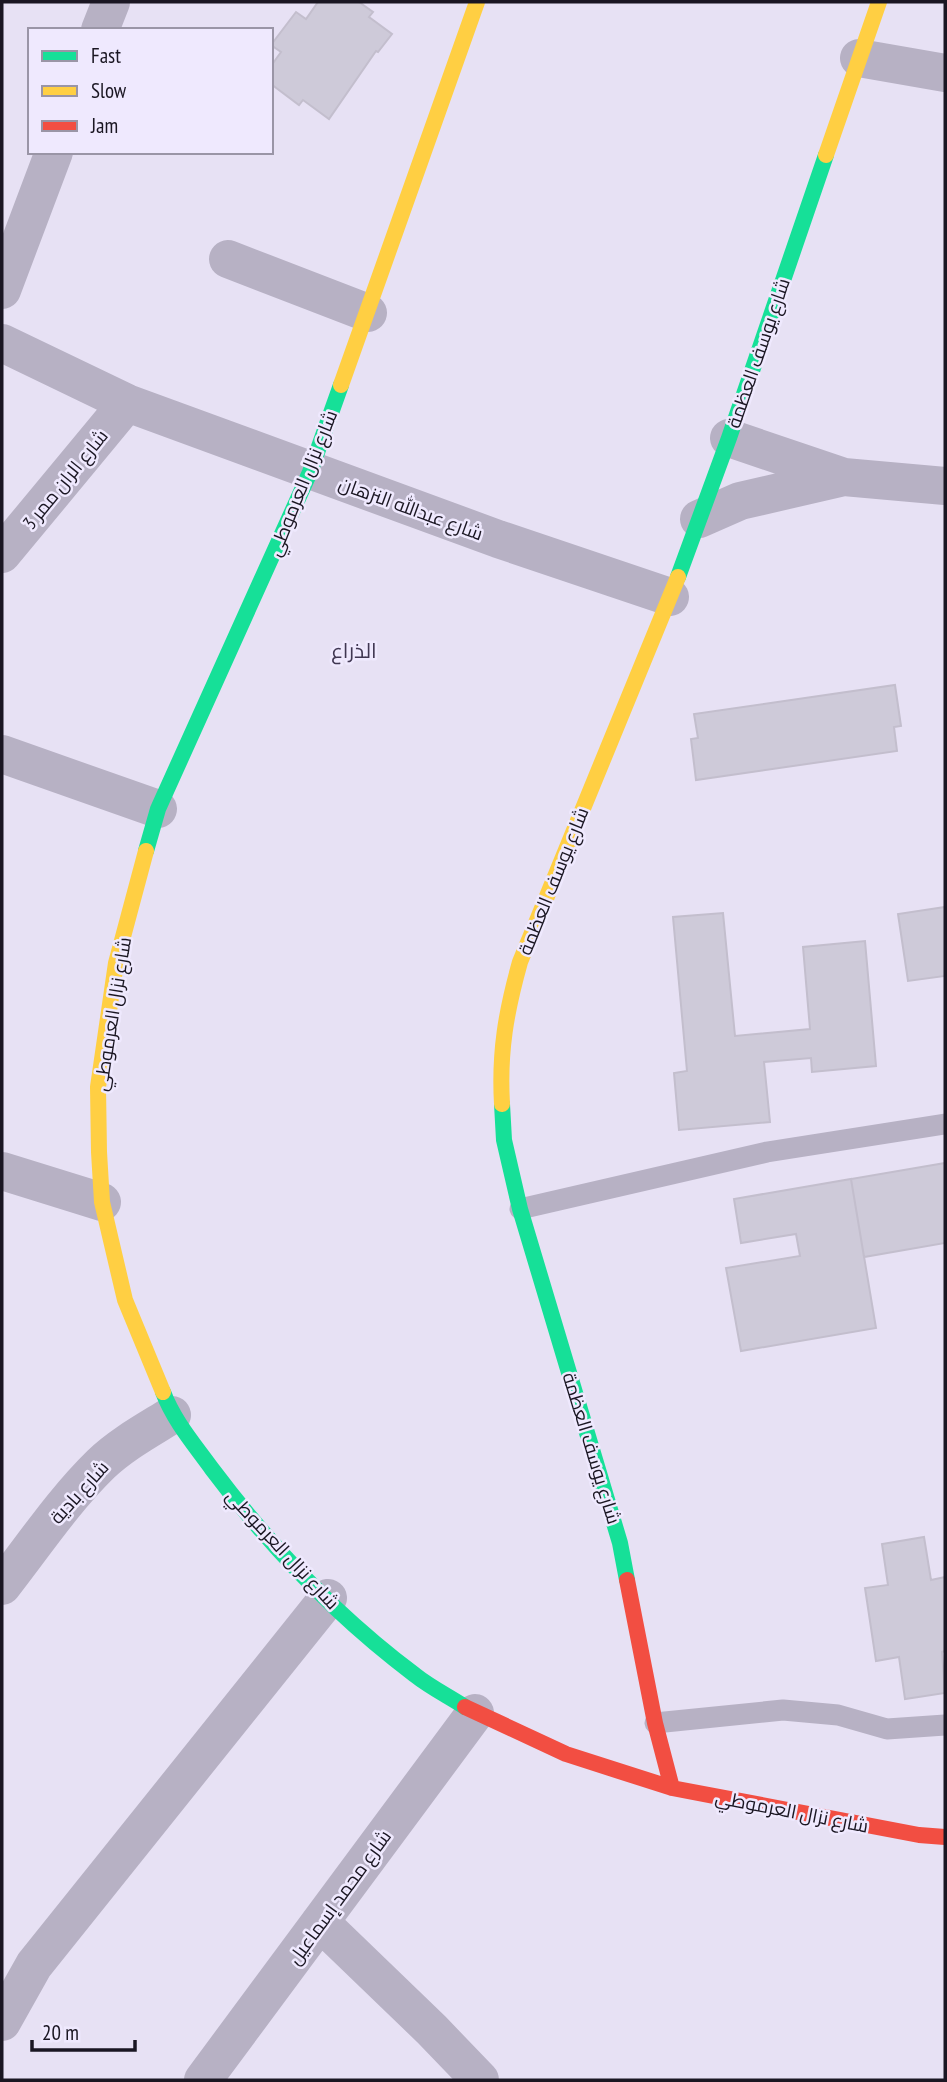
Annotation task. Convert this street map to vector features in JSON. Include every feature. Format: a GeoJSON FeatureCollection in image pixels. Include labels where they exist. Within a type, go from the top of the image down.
{"type":"FeatureCollection","features":[{"type":"Feature","properties":{"kind":"street","name":"شارع نزال العرموطي"},"geometry":{"type":"LineString","coordinates":[[477,2],[310,472],[158,809],[116,963],[98,1087],[102,1202],[125,1300],[172,1415],[228,1490],[286,1556],[353,1624],[416,1676],[475,1713],[566,1754],[672,1788],[919,1835],[945,1837]]}},
{"type":"Feature","properties":{"kind":"street","name":"شارع يوسف العظمة"},"geometry":{"type":"LineString","coordinates":[[672,1788],[655,1723],[620,1543],[520,1209],[504,1140],[500,1071],[506,1012],[520,962],[670,597],[729,438],[879,2]]}},
{"type":"Feature","properties":{"kind":"street"},"geometry":{"type":"LineString","coordinates":[[859,58],[945,74]]}},
{"type":"Feature","properties":{"kind":"street"},"geometry":{"type":"LineString","coordinates":[[2,290],[53,154]]}},
{"type":"Feature","properties":{"kind":"street"},"geometry":{"type":"LineString","coordinates":[[228,259],[368,313]]}},
{"type":"Feature","properties":{"kind":"street","name":"شارع عبدالله النزهان"},"geometry":{"type":"LineString","coordinates":[[2,344],[127,403],[310,472],[670,597]]}},
{"type":"Feature","properties":{"kind":"street","name":"شارع الران ممر 3"},"geometry":{"type":"LineString","coordinates":[[2,554],[127,403]]}},
{"type":"Feature","properties":{"kind":"street"},"geometry":{"type":"LineString","coordinates":[[729,438],[844,477],[945,486]]}},
{"type":"Feature","properties":{"kind":"street"},"geometry":{"type":"LineString","coordinates":[[699,519],[759,496],[844,477]]}},
{"type":"Feature","properties":{"kind":"street"},"geometry":{"type":"LineString","coordinates":[[2,754],[158,809]]}},
{"type":"Feature","properties":{"kind":"street"},"geometry":{"type":"LineString","coordinates":[[2,1171],[102,1202]]}},
{"type":"Feature","properties":{"kind":"street","name":"شارع بادية"},"geometry":{"type":"LineString","coordinates":[[2,1586],[77,1491],[102,1464],[123,1446],[172,1415]]}},
{"type":"Feature","properties":{"kind":"street"},"geometry":{"type":"LineString","coordinates":[[2,2022],[34,1965],[328,1598]]}},
{"type":"Feature","properties":{"kind":"street","name":"شارع محمد إسماعيل"},"geometry":{"type":"LineString","coordinates":[[203,2080],[475,1713]]}},
{"type":"Feature","properties":{"kind":"street"},"geometry":{"type":"LineString","coordinates":[[320,1922],[480,2080]]}},
{"type":"Feature","properties":{"kind":"lane"},"geometry":{"type":"LineString","coordinates":[[520,1209],[767,1152],[945,1124]]}},
{"type":"Feature","properties":{"kind":"lane"},"geometry":{"type":"LineString","coordinates":[[655,1723],[783,1710],[838,1715],[887,1729],[945,1725]]}},
{"type":"Feature","properties":{"kind":"building"},"geometry":{"type":"Polygon","coordinates":[[[318,2],[359,2],[373,12],[369,17],[392,34],[378,52],[376,51],[329,119],[303,100],[299,105],[273,86],[273,63],[281,52],[273,46],[273,42],[296,12],[306,19],[318,2]]]}},
{"type":"Feature","properties":{"kind":"building"},"geometry":{"type":"Polygon","coordinates":[[[895,685],[901,726],[894,727],[897,751],[696,780],[691,739],[698,738],[694,714],[895,685]]]}},
{"type":"Feature","properties":{"kind":"building"},"geometry":{"type":"Polygon","coordinates":[[[945,907],[945,976],[908,981],[898,914],[945,907]]]}},
{"type":"Feature","properties":{"kind":"building"},"geometry":{"type":"Polygon","coordinates":[[[723,913],[735,1036],[810,1029],[803,947],[865,941],[876,1066],[812,1072],[811,1058],[764,1062],[770,1122],[679,1130],[674,1073],[687,1071],[673,917],[723,913]]]}},
{"type":"Feature","properties":{"kind":"building"},"geometry":{"type":"Polygon","coordinates":[[[945,1163],[945,1243],[864,1257],[851,1179],[945,1163]]]}},
{"type":"Feature","properties":{"kind":"building"},"geometry":{"type":"Polygon","coordinates":[[[851,1179],[876,1328],[741,1351],[726,1268],[800,1256],[796,1234],[741,1243],[734,1199],[851,1179]]]}},
{"type":"Feature","properties":{"kind":"building"},"geometry":{"type":"Polygon","coordinates":[[[924,1537],[931,1580],[945,1577],[945,1651],[942,1652],[945,1693],[905,1699],[899,1657],[876,1661],[865,1588],[888,1585],[882,1544],[924,1537]]]}},
{"type":"Feature","properties":{"kind":"traffic: fast"},"geometry":{"type":"LineString","coordinates":[[678,577],[729,438],[826,155]]}},
{"type":"Feature","properties":{"kind":"traffic: fast"},"geometry":{"type":"LineString","coordinates":[[146,851],[158,809],[310,472],[341,385]]}},
{"type":"Feature","properties":{"kind":"traffic: fast"},"geometry":{"type":"LineString","coordinates":[[502,1104],[504,1140],[520,1209],[620,1543],[627,1580]]}},
{"type":"Feature","properties":{"kind":"traffic: fast"},"geometry":{"type":"LineString","coordinates":[[163,1392],[179,1423],[212,1469],[281,1553],[332,1605],[387,1653],[427,1684],[465,1707]]}},
{"type":"Feature","properties":{"kind":"traffic: slow"},"geometry":{"type":"LineString","coordinates":[[341,385],[477,2]]}},
{"type":"Feature","properties":{"kind":"traffic: slow"},"geometry":{"type":"LineString","coordinates":[[826,155],[879,2]]}},
{"type":"Feature","properties":{"kind":"traffic: slow"},"geometry":{"type":"LineString","coordinates":[[502,1104],[505,1032],[520,962],[678,577]]}},
{"type":"Feature","properties":{"kind":"traffic: slow"},"geometry":{"type":"LineString","coordinates":[[146,851],[116,963],[98,1087],[99,1152],[102,1202],[125,1300],[163,1392]]}},
{"type":"Feature","properties":{"kind":"traffic: jam"},"geometry":{"type":"LineString","coordinates":[[627,1580],[655,1723],[672,1788]]}},
{"type":"Feature","properties":{"kind":"traffic: jam"},"geometry":{"type":"LineString","coordinates":[[465,1707],[566,1754],[672,1788],[919,1835],[945,1837]]}},
{"type":"Feature","properties":{"kind":"district","name":"الذراع"},"geometry":{"type":"Point","coordinates":[354,650]}}]}
